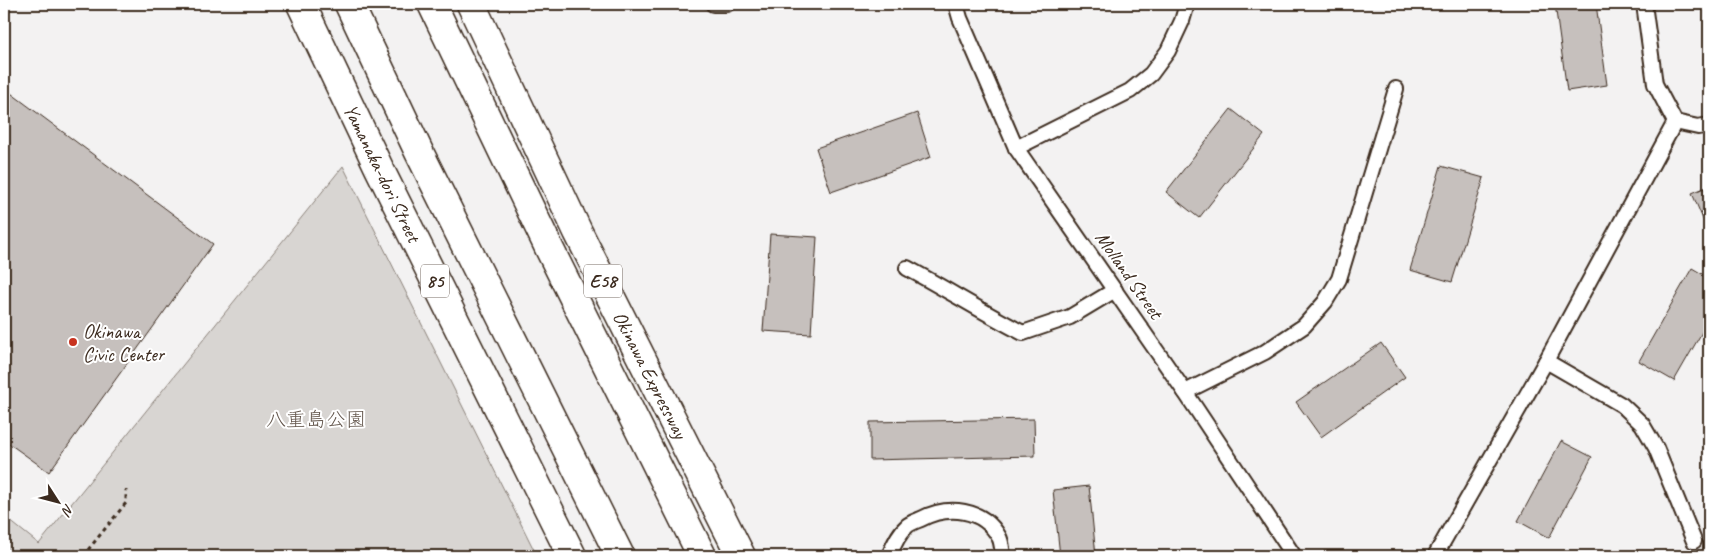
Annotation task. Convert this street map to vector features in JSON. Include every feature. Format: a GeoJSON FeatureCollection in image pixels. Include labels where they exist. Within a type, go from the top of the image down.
{"type":"FeatureCollection","features":[{"type":"Feature","properties":{"kind":"main road","name":"Yamanaka-dori Street"},"geometry":{"type":"LineString","coordinates":[[301,4],[379,168],[572,556]]}},
{"type":"Feature","properties":{"kind":"main road","name":"85"},"geometry":{"type":"LineString","coordinates":[[349,4],[423,161],[620,556]]}},
{"type":"Feature","properties":{"kind":"main road","name":"Okinawa Expressway"},"geometry":{"type":"LineString","coordinates":[[432,4],[555,259],[702,556]]}},
{"type":"Feature","properties":{"kind":"main road","name":"Okinawa Expressway"},"geometry":{"type":"LineString","coordinates":[[471,4],[578,232],[741,556]]}},
{"type":"Feature","properties":{"kind":"lane"},"geometry":{"type":"LineString","coordinates":[[713,4],[727,4]]}},
{"type":"Feature","properties":{"kind":"lane","name":"Molland Street"},"geometry":{"type":"LineString","coordinates":[[956,4],[960,18],[1016,148],[1185,392],[1294,556]]}},
{"type":"Feature","properties":{"kind":"lane"},"geometry":{"type":"LineString","coordinates":[[1016,148],[1130,91],[1151,74],[1168,51],[1182,21],[1187,4]]}},
{"type":"Feature","properties":{"kind":"lane"},"geometry":{"type":"LineString","coordinates":[[1644,4],[1654,84],[1675,122],[1698,127],[1709,125]]}},
{"type":"Feature","properties":{"kind":"lane"},"geometry":{"type":"LineString","coordinates":[[1185,392],[1272,347],[1304,326],[1325,302],[1339,279],[1396,89]]}},
{"type":"Feature","properties":{"kind":"lane"},"geometry":{"type":"LineString","coordinates":[[1435,556],[1546,361],[1675,122]]}},
{"type":"Feature","properties":{"kind":"lane"},"geometry":{"type":"LineString","coordinates":[[907,268],[1023,333],[1070,317],[1115,290]]}},
{"type":"Feature","properties":{"kind":"lane"},"geometry":{"type":"LineString","coordinates":[[1546,361],[1622,405],[1642,424],[1656,448],[1694,541]]}},
{"type":"Feature","properties":{"kind":"lane"},"geometry":{"type":"LineString","coordinates":[[889,556],[896,540],[907,526],[928,515],[946,510],[966,511],[989,524],[1000,538],[1003,556]]}},
{"type":"Feature","properties":{"kind":"path"},"geometry":{"type":"LineString","coordinates":[[83,556],[126,503],[126,490]]}},
{"type":"Feature","properties":{"kind":"green space","name":"八重島公園"},"geometry":{"type":"Polygon","coordinates":[[[343,166],[537,556],[4,556],[4,516],[39,544],[343,166]]]}},
{"type":"Feature","properties":{"kind":"building"},"geometry":{"type":"Polygon","coordinates":[[[1555,4],[1596,4],[1607,85],[1567,91],[1555,4]]]}},
{"type":"Feature","properties":{"kind":"building","name":"Okinawa Civic Center"},"geometry":{"type":"Polygon","coordinates":[[[4,88],[213,244],[49,472],[4,440],[4,88]]]}},
{"type":"Feature","properties":{"kind":"building"},"geometry":{"type":"Polygon","coordinates":[[[1231,109],[1264,135],[1199,218],[1166,192],[1231,109]]]}},
{"type":"Feature","properties":{"kind":"building"},"geometry":{"type":"Polygon","coordinates":[[[917,113],[931,157],[831,192],[816,148],[917,113]]]}},
{"type":"Feature","properties":{"kind":"building"},"geometry":{"type":"Polygon","coordinates":[[[1441,166],[1484,178],[1452,282],[1410,270],[1441,166]]]}},
{"type":"Feature","properties":{"kind":"building"},"geometry":{"type":"Polygon","coordinates":[[[1709,186],[1709,229],[1707,229],[1692,193],[1709,186]]]}},
{"type":"Feature","properties":{"kind":"building"},"geometry":{"type":"Polygon","coordinates":[[[770,234],[817,237],[811,334],[763,331],[770,234]]]}},
{"type":"Feature","properties":{"kind":"building"},"geometry":{"type":"Polygon","coordinates":[[[1692,268],[1709,278],[1709,320],[1674,381],[1639,361],[1692,268]]]}},
{"type":"Feature","properties":{"kind":"building"},"geometry":{"type":"Polygon","coordinates":[[[1381,343],[1405,377],[1321,437],[1296,402],[1381,343]]]}},
{"type":"Feature","properties":{"kind":"building"},"geometry":{"type":"Polygon","coordinates":[[[1034,419],[1035,456],[870,460],[870,422],[1034,419]]]}},
{"type":"Feature","properties":{"kind":"building"},"geometry":{"type":"Polygon","coordinates":[[[1561,441],[1592,457],[1549,538],[1518,521],[1561,441]]]}},
{"type":"Feature","properties":{"kind":"building"},"geometry":{"type":"Polygon","coordinates":[[[1089,486],[1096,556],[1060,556],[1053,490],[1089,486]]]}},
{"type":"Feature","properties":{"kind":"place","name":"Okinawa Civic Center"},"geometry":{"type":"Point","coordinates":[73,342]}}]}
